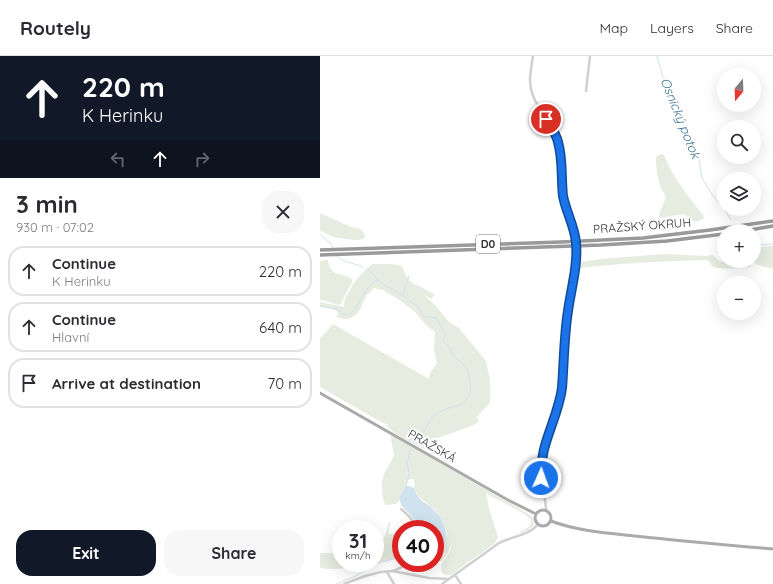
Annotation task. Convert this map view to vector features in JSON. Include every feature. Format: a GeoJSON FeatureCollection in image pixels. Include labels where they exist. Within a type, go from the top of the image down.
{"type":"FeatureCollection","features":[{"type":"Feature","properties":{"kind":"highway","name":"PRAŽSKÝ OKRUH"},"geometry":{"type":"LineString","coordinates":[[320,250],[643,238],[773,221]]}},
{"type":"Feature","properties":{"kind":"highway"},"geometry":{"type":"LineString","coordinates":[[761,228],[773,226]]}},
{"type":"Feature","properties":{"kind":"highway","name":"PRAŽSKÝ OKRUH"},"geometry":{"type":"LineString","coordinates":[[320,255],[601,245],[717,235]]}},
{"type":"Feature","properties":{"kind":"main road","name":"PRAŽSKÁ"},"geometry":{"type":"LineString","coordinates":[[320,393],[508,500],[536,514]]}},
{"type":"Feature","properties":{"kind":"main road"},"geometry":{"type":"LineString","coordinates":[[540,510],[546,510],[551,514],[551,521],[546,526],[542,526],[535,520],[536,514],[540,510]]}},
{"type":"Feature","properties":{"kind":"main road"},"geometry":{"type":"LineString","coordinates":[[551,521],[575,528],[612,534],[773,549]]}},
{"type":"Feature","properties":{"kind":"street"},"geometry":{"type":"LineString","coordinates":[[533,56],[530,81],[532,91],[538,106],[556,135],[561,156],[562,192],[575,232],[576,244],[576,257],[567,315],[561,393],[542,453],[541,473],[546,510]]}},
{"type":"Feature","properties":{"kind":"street"},"geometry":{"type":"LineString","coordinates":[[586,91],[590,56]]}},
{"type":"Feature","properties":{"kind":"street"},"geometry":{"type":"LineString","coordinates":[[401,509],[412,520]]}},
{"type":"Feature","properties":{"kind":"street"},"geometry":{"type":"LineString","coordinates":[[442,584],[499,543],[508,538],[527,533],[534,529],[538,524]]}},
{"type":"Feature","properties":{"kind":"street"},"geometry":{"type":"LineString","coordinates":[[344,584],[365,576],[392,571]]}},
{"type":"Feature","properties":{"kind":"street"},"geometry":{"type":"LineString","coordinates":[[387,572],[394,584]]}},
{"type":"Feature","properties":{"kind":"street"},"geometry":{"type":"LineString","coordinates":[[397,572],[429,578],[449,579]]}},
{"type":"Feature","properties":{"kind":"street"},"geometry":{"type":"LineString","coordinates":[[455,575],[461,584]]}},
{"type":"Feature","properties":{"kind":"shaded area"},"geometry":{"type":"Polygon","coordinates":[[[661,154],[664,155],[676,179],[703,215],[704,218],[701,220],[693,221],[684,214],[659,217],[666,197],[660,184],[657,169],[656,157],[661,154]]]}},
{"type":"Feature","properties":{"kind":"shaded area"},"geometry":{"type":"Polygon","coordinates":[[[320,213],[351,227],[360,229],[364,233],[365,238],[355,240],[338,238],[320,230],[320,213]]]}},
{"type":"Feature","properties":{"kind":"shaded area"},"geometry":{"type":"Polygon","coordinates":[[[773,246],[773,268],[761,266],[761,247],[773,246]]]}},
{"type":"Feature","properties":{"kind":"shaded area"},"geometry":{"type":"Polygon","coordinates":[[[664,254],[713,255],[717,259],[717,268],[713,267],[708,260],[690,260],[597,266],[581,268],[578,272],[580,262],[664,254]]]}},
{"type":"Feature","properties":{"kind":"shaded area"},"geometry":{"type":"Polygon","coordinates":[[[328,260],[331,270],[337,274],[352,279],[340,305],[320,300],[320,261],[328,260]]]}},
{"type":"Feature","properties":{"kind":"shaded area"},"geometry":{"type":"Polygon","coordinates":[[[373,264],[391,264],[402,266],[410,281],[434,294],[432,299],[424,295],[435,305],[450,323],[459,328],[486,361],[490,380],[490,403],[479,414],[477,418],[479,421],[474,425],[435,439],[430,446],[433,453],[396,434],[387,426],[389,424],[381,422],[320,387],[320,339],[333,324],[429,379],[430,373],[437,363],[434,351],[435,332],[426,325],[414,311],[383,290],[374,288],[367,295],[358,313],[351,318],[344,319],[336,317],[338,315],[337,311],[320,307],[320,302],[344,307],[347,296],[354,283],[364,271],[373,264]]]}},
{"type":"Feature","properties":{"kind":"shaded area"},"geometry":{"type":"Polygon","coordinates":[[[391,435],[530,515],[534,523],[533,526],[526,531],[521,533],[519,532],[526,529],[531,524],[531,519],[486,493],[489,509],[498,537],[495,543],[451,575],[443,574],[444,561],[453,542],[444,558],[444,544],[447,534],[444,520],[441,520],[435,510],[419,497],[414,488],[415,484],[413,479],[408,480],[396,504],[385,505],[382,482],[384,474],[394,455],[391,435]]]}},
{"type":"Feature","properties":{"kind":"shaded area"},"geometry":{"type":"Polygon","coordinates":[[[389,522],[391,524],[389,527],[389,534],[392,534],[392,559],[384,561],[384,538],[389,522]]]}},
{"type":"Feature","properties":{"kind":"shaded area"},"geometry":{"type":"Polygon","coordinates":[[[320,553],[332,553],[332,569],[320,568],[320,553]]]}},
{"type":"Feature","properties":{"kind":"water"},"geometry":{"type":"Polygon","coordinates":[[[406,486],[414,488],[419,498],[433,509],[441,520],[415,520],[402,507],[399,497],[406,486]]]}},
{"type":"Feature","properties":{"kind":"water"},"geometry":{"type":"Polygon","coordinates":[[[444,526],[446,533],[444,546],[444,526]]]}},
{"type":"Feature","properties":{"kind":"waterway","name":"Osnický potok"},"geometry":{"type":"LineString","coordinates":[[657,56],[671,100],[698,154],[702,178],[731,220]]}},
{"type":"Feature","properties":{"kind":"waterway"},"geometry":{"type":"LineString","coordinates":[[320,234],[331,244],[333,248]]}},
{"type":"Feature","properties":{"kind":"waterway","name":"Osnický potok"},"geometry":{"type":"LineString","coordinates":[[761,245],[773,244]]}},
{"type":"Feature","properties":{"kind":"waterway"},"geometry":{"type":"LineString","coordinates":[[337,256],[340,259],[364,268]]}},
{"type":"Feature","properties":{"kind":"waterway"},"geometry":{"type":"LineString","coordinates":[[367,269],[384,285],[399,293],[418,307],[422,315],[437,319],[446,334],[443,340],[453,355],[465,366],[468,371],[470,383],[469,397],[463,403],[438,413],[430,422],[416,444]]}},
{"type":"Feature","properties":{"kind":"waterway"},"geometry":{"type":"LineString","coordinates":[[403,295],[409,276]]}},
{"type":"Feature","properties":{"kind":"waterway"},"geometry":{"type":"LineString","coordinates":[[320,306],[336,309],[343,314],[349,315],[353,312],[369,286],[378,280]]}},
{"type":"Feature","properties":{"kind":"waterway"},"geometry":{"type":"LineString","coordinates":[[406,487],[409,474],[407,463],[411,449]]}},
{"type":"Feature","properties":{"kind":"waterway"},"geometry":{"type":"LineString","coordinates":[[336,584],[356,576],[375,564],[392,559]]}},
{"type":"Feature","properties":{"kind":"route"},"geometry":{"type":"LineString","coordinates":[[541,478],[544,449],[558,406],[562,388],[567,315],[577,251],[574,228],[564,202],[561,156],[558,142],[556,135],[546,119]]}}]}
